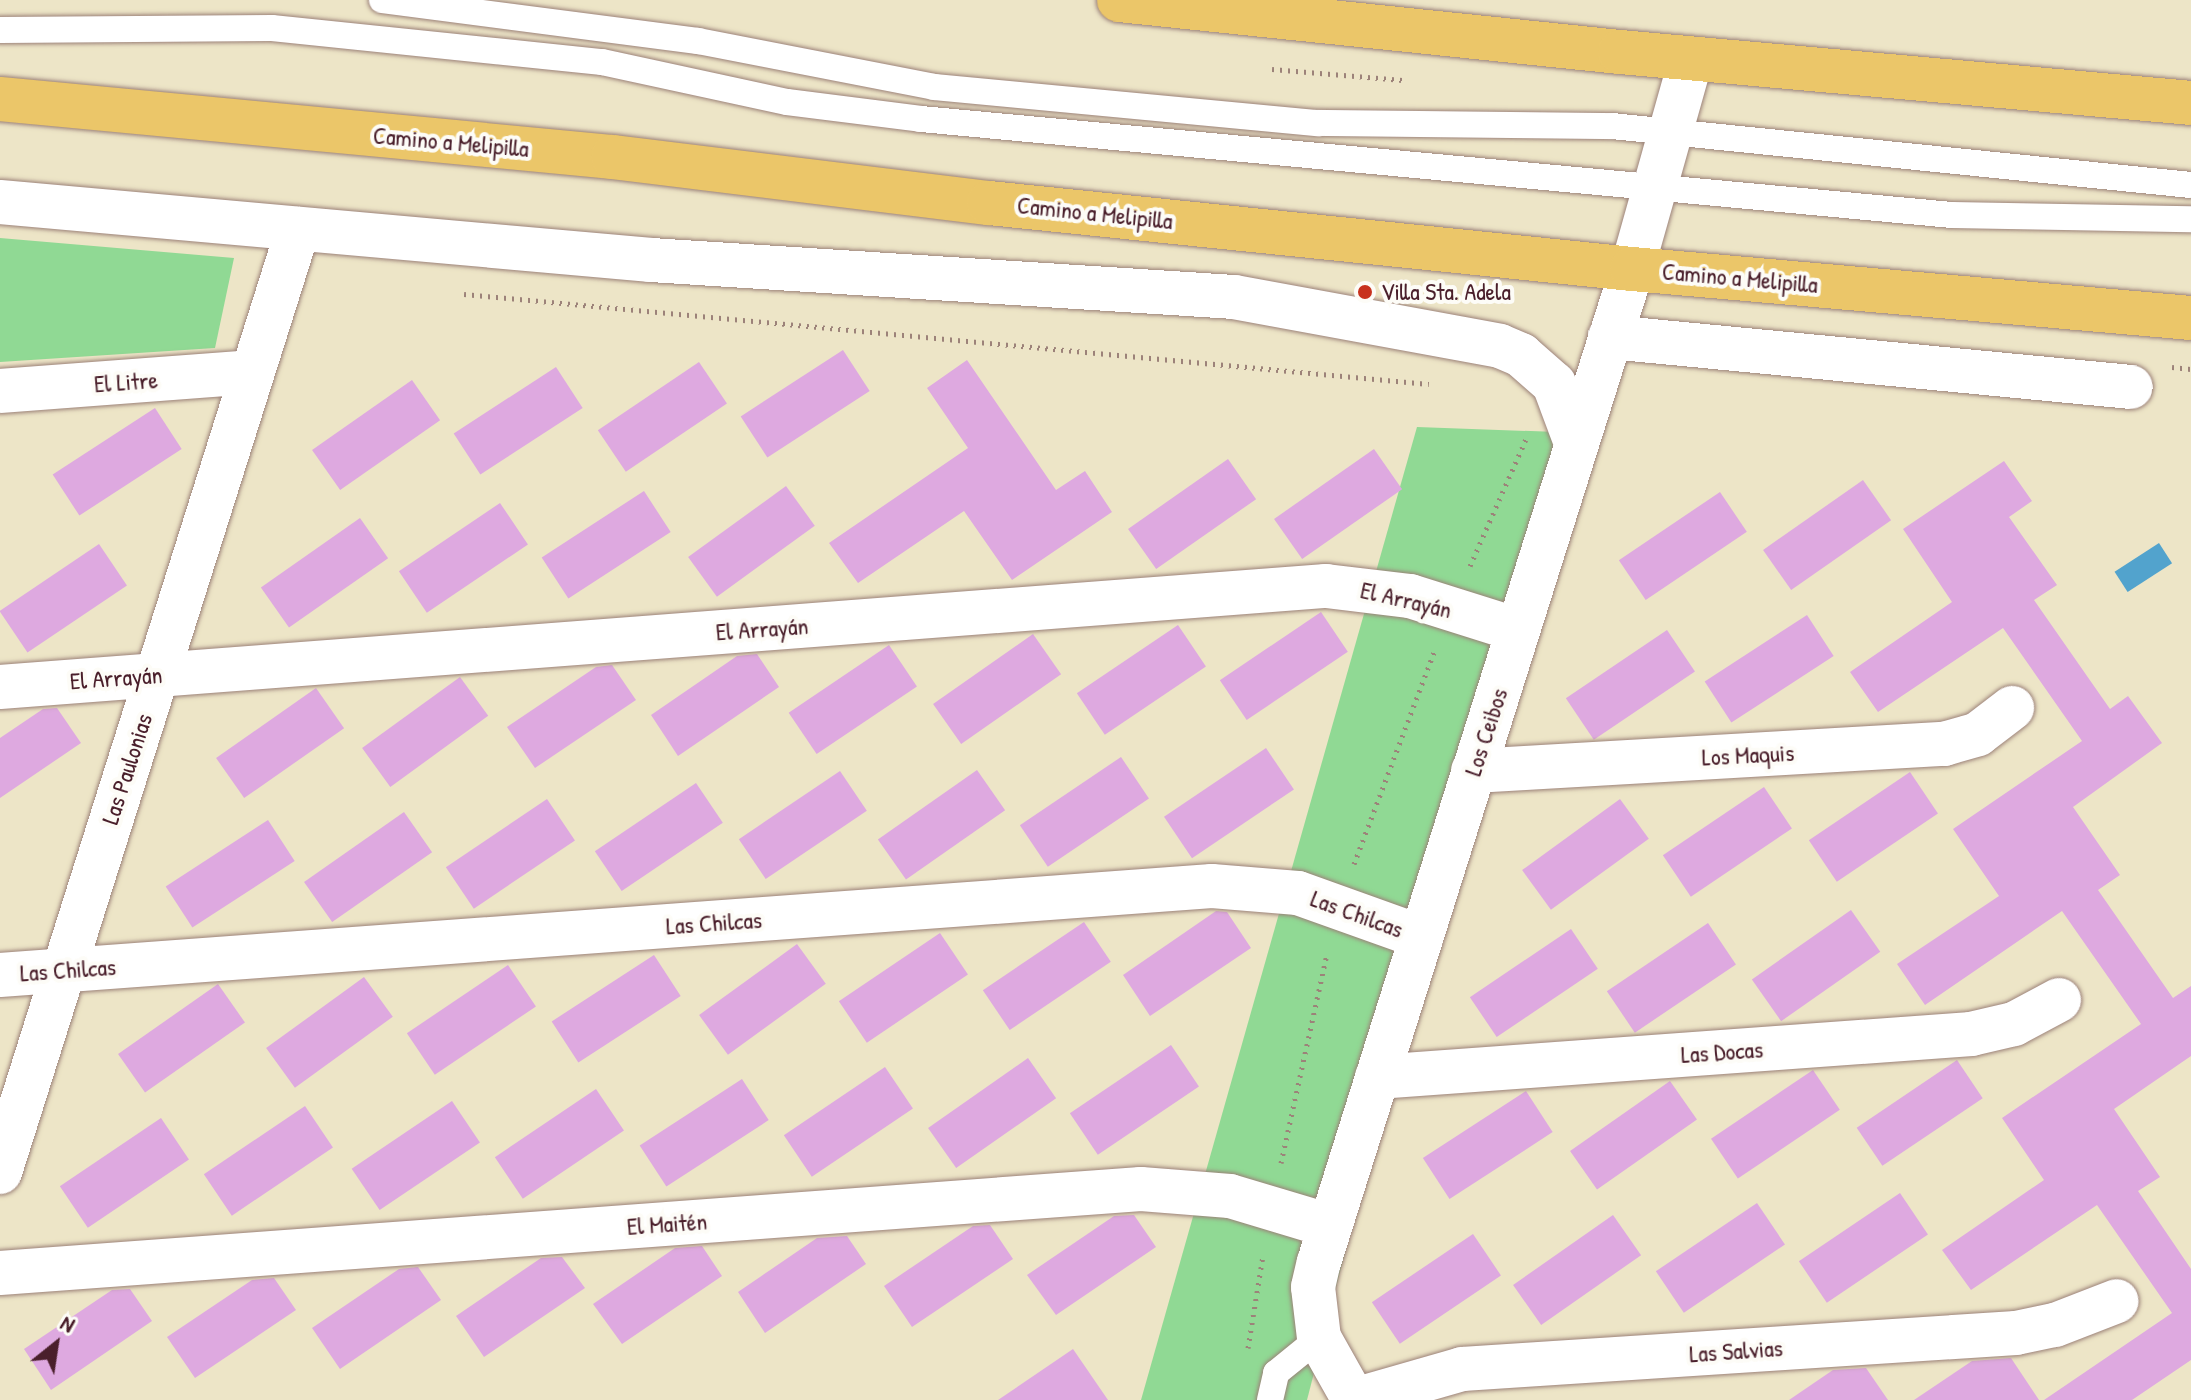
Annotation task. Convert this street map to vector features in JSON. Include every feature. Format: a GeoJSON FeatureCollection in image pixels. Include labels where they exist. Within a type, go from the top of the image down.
{"type":"FeatureCollection","features":[{"type":"Feature","properties":{"kind":"main road"},"geometry":{"type":"LineString","coordinates":[[1119,0],[1691,59],[2191,103]]}},
{"type":"Feature","properties":{"kind":"main road","name":"Camino a Melipilla"},"geometry":{"type":"LineString","coordinates":[[0,99],[613,157],[989,203],[1632,269],[2191,318]]}},
{"type":"Feature","properties":{"kind":"street","name":"Los Ceibos"},"geometry":{"type":"LineString","coordinates":[[1354,1400],[1319,1338],[1313,1287],[1632,269],[1691,59]]}},
{"type":"Feature","properties":{"kind":"street"},"geometry":{"type":"LineString","coordinates":[[0,202],[651,260],[1234,297],[1479,341],[1521,355],[1554,384],[1576,443]]}},
{"type":"Feature","properties":{"kind":"street","name":"Las Paulonias"},"geometry":{"type":"LineString","coordinates":[[0,1172],[298,229]]}},
{"type":"Feature","properties":{"kind":"street"},"geometry":{"type":"LineString","coordinates":[[1610,337],[2131,387]]}},
{"type":"Feature","properties":{"kind":"street","name":"El Litre"},"geometry":{"type":"LineString","coordinates":[[0,391],[252,372]]}},
{"type":"Feature","properties":{"kind":"street","name":"El Arrayán"},"geometry":{"type":"LineString","coordinates":[[0,687],[1326,586],[1369,588],[1518,630]]}},
{"type":"Feature","properties":{"kind":"street","name":"Los Maquis"},"geometry":{"type":"LineString","coordinates":[[1473,771],[1944,744],[1978,734],[2012,708]]}},
{"type":"Feature","properties":{"kind":"street","name":"Las Chilcas"},"geometry":{"type":"LineString","coordinates":[[0,975],[1212,886],[1298,893],[1421,937]]}},
{"type":"Feature","properties":{"kind":"street","name":"Las Docas"},"geometry":{"type":"LineString","coordinates":[[1377,1077],[1971,1034],[2014,1024],[2059,1000]]}},
{"type":"Feature","properties":{"kind":"street","name":"El Maitén"},"geometry":{"type":"LineString","coordinates":[[0,1273],[1141,1189],[1230,1196],[1330,1226]]}},
{"type":"Feature","properties":{"kind":"street","name":"Las Salvias"},"geometry":{"type":"LineString","coordinates":[[1354,1400],[1433,1373],[1462,1369],[2016,1333],[2055,1325],[2117,1301]]}},
{"type":"Feature","properties":{"kind":"lane"},"geometry":{"type":"LineString","coordinates":[[382,0],[698,41],[934,87],[1318,123],[1671,131],[2191,185]]}},
{"type":"Feature","properties":{"kind":"lane"},"geometry":{"type":"LineString","coordinates":[[0,30],[272,28],[602,62],[787,102],[865,112],[1951,215],[2191,219]]}},
{"type":"Feature","properties":{"kind":"lane"},"geometry":{"type":"LineString","coordinates":[[1270,1400],[1276,1373],[1319,1338]]}},
{"type":"Feature","properties":{"kind":"path"},"geometry":{"type":"LineString","coordinates":[[1247,1356],[1271,1207],[1338,907],[1451,609],[1554,384]]}},
{"type":"Feature","properties":{"kind":"green space"},"geometry":{"type":"Polygon","coordinates":[[[0,238],[234,258],[215,348],[0,362],[0,238]]]}},
{"type":"Feature","properties":{"kind":"green space"},"geometry":{"type":"Polygon","coordinates":[[[1417,427],[1557,432],[1307,1400],[1141,1400],[1417,427]]]}},
{"type":"Feature","properties":{"kind":"water"},"geometry":{"type":"Polygon","coordinates":[[[2159,543],[2172,563],[2128,592],[2115,572],[2159,543]]]}},
{"type":"Feature","properties":{"kind":"building"},"geometry":{"type":"Polygon","coordinates":[[[843,350],[870,391],[767,458],[741,416],[843,350]]]}},
{"type":"Feature","properties":{"kind":"building"},"geometry":{"type":"Polygon","coordinates":[[[967,360],[1056,490],[1085,471],[1112,512],[1012,580],[964,511],[858,583],[829,543],[968,448],[927,388],[967,360]]]}},
{"type":"Feature","properties":{"kind":"building"},"geometry":{"type":"Polygon","coordinates":[[[699,362],[727,403],[626,472],[598,430],[699,362]]]}},
{"type":"Feature","properties":{"kind":"building"},"geometry":{"type":"Polygon","coordinates":[[[556,367],[583,408],[480,475],[454,433],[556,367]]]}},
{"type":"Feature","properties":{"kind":"building"},"geometry":{"type":"Polygon","coordinates":[[[412,380],[440,420],[340,490],[312,450],[412,380]]]}},
{"type":"Feature","properties":{"kind":"building"},"geometry":{"type":"Polygon","coordinates":[[[155,408],[182,449],[79,516],[53,474],[155,408]]]}},
{"type":"Feature","properties":{"kind":"building"},"geometry":{"type":"Polygon","coordinates":[[[1374,449],[1402,489],[1302,559],[1274,519],[1374,449]]]}},
{"type":"Feature","properties":{"kind":"building"},"geometry":{"type":"Polygon","coordinates":[[[1228,459],[1256,499],[1156,569],[1128,529],[1228,459]]]}},
{"type":"Feature","properties":{"kind":"building"},"geometry":{"type":"Polygon","coordinates":[[[2004,461],[2032,501],[2009,517],[2057,585],[2034,600],[2110,709],[2128,696],[2162,743],[2073,807],[2120,875],[2098,890],[2173,998],[2191,986],[2191,1056],[2114,1109],[2160,1177],[2138,1191],[2191,1269],[2191,1360],[2132,1400],[2044,1400],[2172,1313],[2097,1205],[1971,1290],[1942,1250],[2044,1180],[2002,1118],[2141,1024],[2062,911],[1925,1005],[1897,964],[1999,896],[1953,829],[2082,741],[2003,628],[1878,712],[1850,672],[1952,602],[1903,529],[2004,461]]]}},
{"type":"Feature","properties":{"kind":"building"},"geometry":{"type":"Polygon","coordinates":[[[1863,480],[1891,520],[1791,590],[1763,550],[1863,480]]]}},
{"type":"Feature","properties":{"kind":"building"},"geometry":{"type":"Polygon","coordinates":[[[786,486],[815,526],[717,597],[688,557],[786,486]]]}},
{"type":"Feature","properties":{"kind":"building"},"geometry":{"type":"Polygon","coordinates":[[[644,491],[671,532],[568,599],[542,557],[644,491]]]}},
{"type":"Feature","properties":{"kind":"building"},"geometry":{"type":"Polygon","coordinates":[[[1720,492],[1747,532],[1646,600],[1619,560],[1720,492]]]}},
{"type":"Feature","properties":{"kind":"building"},"geometry":{"type":"Polygon","coordinates":[[[500,503],[528,544],[427,613],[399,571],[500,503]]]}},
{"type":"Feature","properties":{"kind":"building"},"geometry":{"type":"Polygon","coordinates":[[[360,518],[388,558],[289,628],[261,587],[360,518]]]}},
{"type":"Feature","properties":{"kind":"building"},"geometry":{"type":"Polygon","coordinates":[[[99,544],[127,585],[27,653],[0,611],[99,544]]]}},
{"type":"Feature","properties":{"kind":"building"},"geometry":{"type":"Polygon","coordinates":[[[1321,612],[1348,652],[1247,720],[1220,680],[1321,612]]]}},
{"type":"Feature","properties":{"kind":"building"},"geometry":{"type":"Polygon","coordinates":[[[1807,615],[1834,656],[1731,723],[1705,681],[1807,615]]]}},
{"type":"Feature","properties":{"kind":"building"},"geometry":{"type":"Polygon","coordinates":[[[1178,625],[1206,666],[1105,735],[1077,693],[1178,625]]]}},
{"type":"Feature","properties":{"kind":"building"},"geometry":{"type":"Polygon","coordinates":[[[1667,630],[1695,671],[1594,740],[1566,698],[1667,630]]]}},
{"type":"Feature","properties":{"kind":"building"},"geometry":{"type":"Polygon","coordinates":[[[1033,634],[1061,674],[961,744],[933,704],[1033,634]]]}},
{"type":"Feature","properties":{"kind":"building"},"geometry":{"type":"Polygon","coordinates":[[[889,645],[917,686],[817,754],[789,713],[889,645]]]}},
{"type":"Feature","properties":{"kind":"building"},"geometry":{"type":"Polygon","coordinates":[[[757,654],[779,687],[678,756],[651,715],[737,656],[757,654]]]}},
{"type":"Feature","properties":{"kind":"building"},"geometry":{"type":"Polygon","coordinates":[[[612,665],[636,700],[535,768],[507,727],[596,667],[612,665]]]}},
{"type":"Feature","properties":{"kind":"building"},"geometry":{"type":"Polygon","coordinates":[[[460,677],[488,716],[390,787],[362,748],[460,677]]]}},
{"type":"Feature","properties":{"kind":"building"},"geometry":{"type":"Polygon","coordinates":[[[316,688],[344,728],[244,798],[216,758],[316,688]]]}},
{"type":"Feature","properties":{"kind":"building"},"geometry":{"type":"Polygon","coordinates":[[[57,708],[81,743],[0,798],[0,738],[43,709],[57,708]]]}},
{"type":"Feature","properties":{"kind":"building"},"geometry":{"type":"Polygon","coordinates":[[[1266,748],[1294,789],[1192,858],[1164,817],[1266,748]]]}},
{"type":"Feature","properties":{"kind":"building"},"geometry":{"type":"Polygon","coordinates":[[[1121,757],[1149,798],[1048,867],[1020,825],[1121,757]]]}},
{"type":"Feature","properties":{"kind":"building"},"geometry":{"type":"Polygon","coordinates":[[[977,770],[1005,810],[906,880],[878,839],[977,770]]]}},
{"type":"Feature","properties":{"kind":"building"},"geometry":{"type":"Polygon","coordinates":[[[840,771],[867,811],[766,879],[739,839],[840,771]]]}},
{"type":"Feature","properties":{"kind":"building"},"geometry":{"type":"Polygon","coordinates":[[[1910,772],[1938,813],[1837,882],[1809,840],[1910,772]]]}},
{"type":"Feature","properties":{"kind":"building"},"geometry":{"type":"Polygon","coordinates":[[[696,783],[723,823],[622,891],[595,851],[696,783]]]}},
{"type":"Feature","properties":{"kind":"building"},"geometry":{"type":"Polygon","coordinates":[[[1764,787],[1792,828],[1691,897],[1663,855],[1764,787]]]}},
{"type":"Feature","properties":{"kind":"building"},"geometry":{"type":"Polygon","coordinates":[[[547,799],[575,840],[474,909],[446,867],[547,799]]]}},
{"type":"Feature","properties":{"kind":"building"},"geometry":{"type":"Polygon","coordinates":[[[1620,799],[1649,839],[1551,910],[1522,870],[1620,799]]]}},
{"type":"Feature","properties":{"kind":"building"},"geometry":{"type":"Polygon","coordinates":[[[404,812],[432,852],[332,922],[304,882],[404,812]]]}},
{"type":"Feature","properties":{"kind":"building"},"geometry":{"type":"Polygon","coordinates":[[[268,820],[295,861],[192,928],[166,886],[268,820]]]}},
{"type":"Feature","properties":{"kind":"building"},"geometry":{"type":"Polygon","coordinates":[[[1851,910],[1880,952],[1781,1021],[1752,979],[1851,910]]]}},
{"type":"Feature","properties":{"kind":"building"},"geometry":{"type":"Polygon","coordinates":[[[1216,911],[1227,912],[1251,948],[1150,1016],[1123,975],[1216,911]]]}},
{"type":"Feature","properties":{"kind":"building"},"geometry":{"type":"Polygon","coordinates":[[[1084,922],[1111,962],[1010,1030],[983,990],[1084,922]]]}},
{"type":"Feature","properties":{"kind":"building"},"geometry":{"type":"Polygon","coordinates":[[[1708,923],[1736,964],[1635,1033],[1607,991],[1708,923]]]}},
{"type":"Feature","properties":{"kind":"building"},"geometry":{"type":"Polygon","coordinates":[[[1571,929],[1598,969],[1497,1037],[1470,997],[1571,929]]]}},
{"type":"Feature","properties":{"kind":"building"},"geometry":{"type":"Polygon","coordinates":[[[940,933],[968,974],[867,1043],[839,1001],[940,933]]]}},
{"type":"Feature","properties":{"kind":"building"},"geometry":{"type":"Polygon","coordinates":[[[797,944],[826,984],[728,1055],[699,1015],[797,944]]]}},
{"type":"Feature","properties":{"kind":"building"},"geometry":{"type":"Polygon","coordinates":[[[654,955],[681,996],[578,1063],[552,1021],[654,955]]]}},
{"type":"Feature","properties":{"kind":"building"},"geometry":{"type":"Polygon","coordinates":[[[508,965],[536,1006],[435,1075],[407,1033],[508,965]]]}},
{"type":"Feature","properties":{"kind":"building"},"geometry":{"type":"Polygon","coordinates":[[[364,977],[393,1017],[295,1088],[266,1048],[364,977]]]}},
{"type":"Feature","properties":{"kind":"building"},"geometry":{"type":"Polygon","coordinates":[[[218,984],[245,1023],[145,1092],[118,1054],[218,984]]]}},
{"type":"Feature","properties":{"kind":"building"},"geometry":{"type":"Polygon","coordinates":[[[1171,1045],[1199,1086],[1098,1155],[1070,1113],[1171,1045]]]}},
{"type":"Feature","properties":{"kind":"building"},"geometry":{"type":"Polygon","coordinates":[[[1028,1058],[1056,1098],[956,1168],[928,1128],[1028,1058]]]}},
{"type":"Feature","properties":{"kind":"building"},"geometry":{"type":"Polygon","coordinates":[[[1957,1060],[1983,1098],[1882,1166],[1857,1128],[1957,1060]]]}},
{"type":"Feature","properties":{"kind":"building"},"geometry":{"type":"Polygon","coordinates":[[[885,1067],[913,1108],[812,1177],[784,1135],[885,1067]]]}},
{"type":"Feature","properties":{"kind":"building"},"geometry":{"type":"Polygon","coordinates":[[[1813,1070],[1840,1110],[1738,1179],[1711,1139],[1813,1070]]]}},
{"type":"Feature","properties":{"kind":"building"},"geometry":{"type":"Polygon","coordinates":[[[742,1079],[769,1120],[666,1187],[640,1145],[742,1079]]]}},
{"type":"Feature","properties":{"kind":"building"},"geometry":{"type":"Polygon","coordinates":[[[1670,1081],[1697,1120],[1597,1189],[1570,1151],[1670,1081]]]}},
{"type":"Feature","properties":{"kind":"building"},"geometry":{"type":"Polygon","coordinates":[[[596,1089],[624,1130],[523,1199],[495,1157],[596,1089]]]}},
{"type":"Feature","properties":{"kind":"building"},"geometry":{"type":"Polygon","coordinates":[[[1526,1091],[1553,1132],[1450,1199],[1423,1158],[1526,1091]]]}},
{"type":"Feature","properties":{"kind":"building"},"geometry":{"type":"Polygon","coordinates":[[[452,1101],[480,1142],[380,1210],[352,1169],[452,1101]]]}},
{"type":"Feature","properties":{"kind":"building"},"geometry":{"type":"Polygon","coordinates":[[[305,1106],[333,1147],[232,1216],[204,1174],[305,1106]]]}},
{"type":"Feature","properties":{"kind":"building"},"geometry":{"type":"Polygon","coordinates":[[[161,1118],[189,1159],[88,1228],[60,1186],[161,1118]]]}},
{"type":"Feature","properties":{"kind":"building"},"geometry":{"type":"Polygon","coordinates":[[[1900,1193],[1928,1234],[1827,1303],[1799,1261],[1900,1193]]]}},
{"type":"Feature","properties":{"kind":"building"},"geometry":{"type":"Polygon","coordinates":[[[1757,1203],[1785,1244],[1684,1313],[1656,1271],[1757,1203]]]}},
{"type":"Feature","properties":{"kind":"building"},"geometry":{"type":"Polygon","coordinates":[[[1134,1215],[1156,1247],[1056,1315],[1027,1275],[1114,1216],[1134,1215]]]}},
{"type":"Feature","properties":{"kind":"building"},"geometry":{"type":"Polygon","coordinates":[[[1613,1215],[1641,1255],[1541,1325],[1513,1285],[1613,1215]]]}},
{"type":"Feature","properties":{"kind":"building"},"geometry":{"type":"Polygon","coordinates":[[[990,1225],[1013,1259],[912,1327],[884,1286],[973,1226],[990,1225]]]}},
{"type":"Feature","properties":{"kind":"building"},"geometry":{"type":"Polygon","coordinates":[[[1473,1234],[1501,1275],[1400,1344],[1372,1302],[1473,1234]]]}},
{"type":"Feature","properties":{"kind":"building"},"geometry":{"type":"Polygon","coordinates":[[[847,1236],[866,1264],[765,1333],[738,1292],[817,1238],[847,1236]]]}},
{"type":"Feature","properties":{"kind":"building"},"geometry":{"type":"Polygon","coordinates":[[[702,1246],[722,1276],[622,1344],[593,1304],[675,1248],[702,1246]]]}},
{"type":"Feature","properties":{"kind":"building"},"geometry":{"type":"Polygon","coordinates":[[[562,1257],[585,1288],[484,1357],[456,1316],[541,1258],[562,1257]]]}},
{"type":"Feature","properties":{"kind":"building"},"geometry":{"type":"Polygon","coordinates":[[[418,1267],[441,1300],[340,1369],[312,1328],[399,1269],[418,1267]]]}},
{"type":"Feature","properties":{"kind":"building"},"geometry":{"type":"Polygon","coordinates":[[[274,1278],[296,1310],[195,1378],[167,1337],[252,1280],[274,1278]]]}},
{"type":"Feature","properties":{"kind":"building"},"geometry":{"type":"Polygon","coordinates":[[[130,1289],[152,1321],[51,1390],[24,1349],[112,1290],[130,1289]]]}},
{"type":"Feature","properties":{"kind":"building"},"geometry":{"type":"Polygon","coordinates":[[[1073,1349],[1108,1400],[998,1400],[1073,1349]]]}},
{"type":"Feature","properties":{"kind":"building"},"geometry":{"type":"Polygon","coordinates":[[[2011,1358],[2039,1400],[1914,1400],[1972,1361],[2011,1358]]]}},
{"type":"Feature","properties":{"kind":"building"},"geometry":{"type":"Polygon","coordinates":[[[1866,1368],[1888,1400],[1789,1400],[1833,1370],[1866,1368]]]}},
{"type":"Feature","properties":{"kind":"place","name":"Villa Sta. Adela"},"geometry":{"type":"Point","coordinates":[1365,292]}}]}
